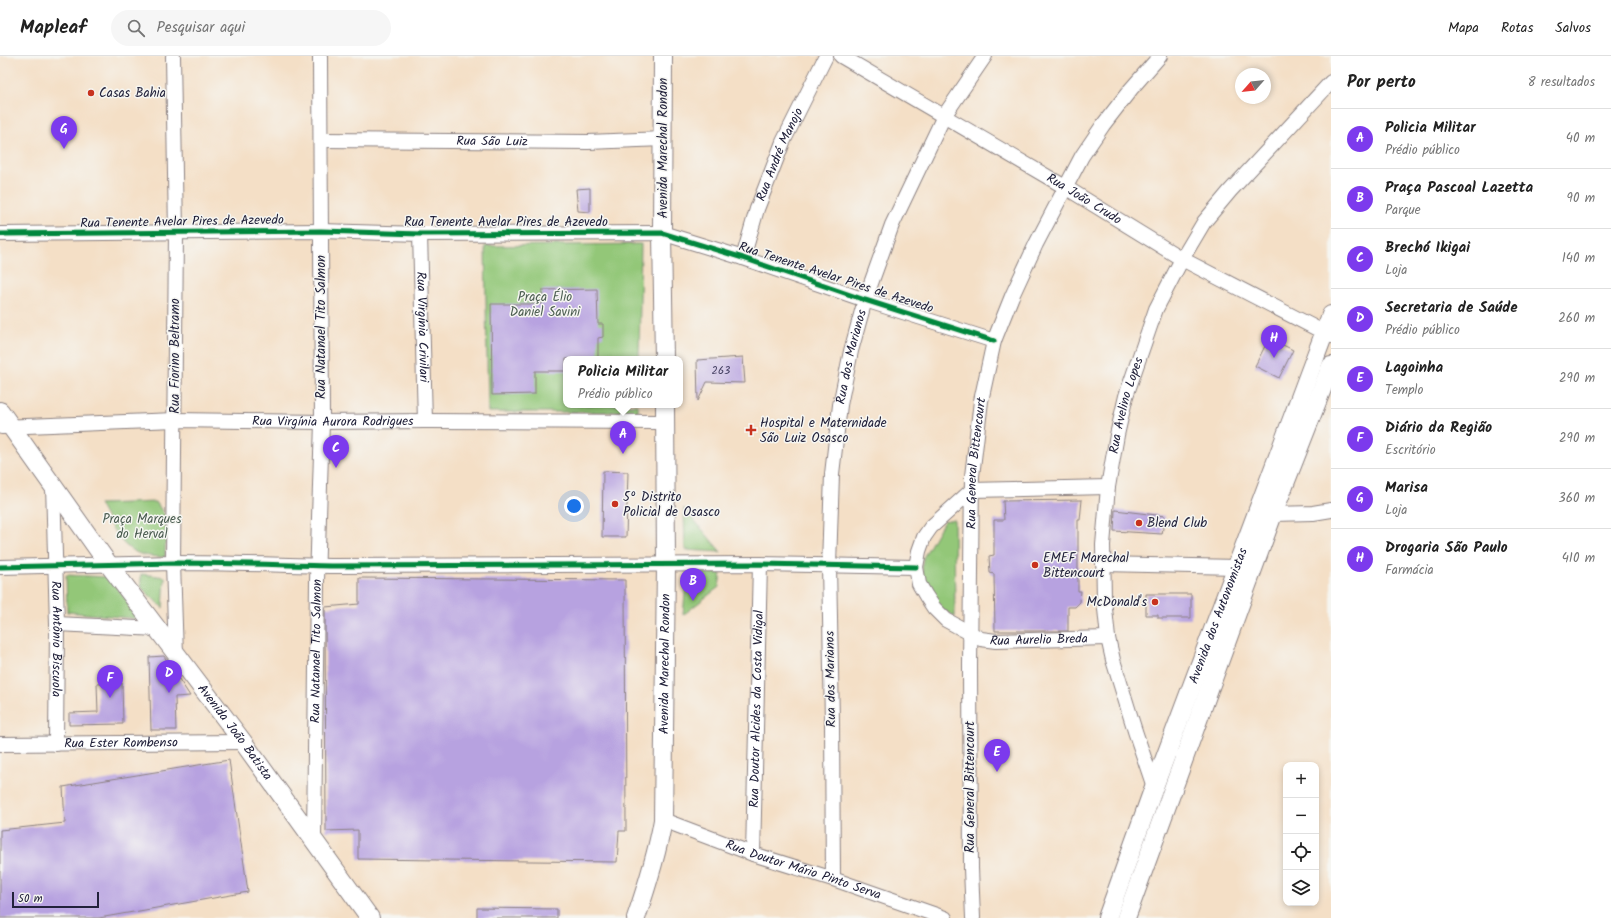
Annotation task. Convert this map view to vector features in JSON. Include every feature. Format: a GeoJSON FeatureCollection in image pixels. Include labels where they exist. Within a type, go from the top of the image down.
{"type":"FeatureCollection","features":[{"type":"Feature","properties":{"kind":"main road","name":"Avenida Marechal Rondon"},"geometry":{"type":"LineString","coordinates":[[663,56],[662,233],[664,356]]}},
{"type":"Feature","properties":{"kind":"main road","name":"Avenida dos Autonomistas"},"geometry":{"type":"LineString","coordinates":[[1107,918],[1154,786],[1327,334],[1331,315]]}},
{"type":"Feature","properties":{"kind":"main road","name":"Avenida dos Autonomistas"},"geometry":{"type":"LineString","coordinates":[[1126,918],[1273,514],[1331,366]]}},
{"type":"Feature","properties":{"kind":"main road","name":"Avenida João Batista"},"geometry":{"type":"LineString","coordinates":[[0,411],[6,427],[53,485],[109,565],[314,838],[370,918]]}},
{"type":"Feature","properties":{"kind":"main road","name":"Avenida Marechal Rondon"},"geometry":{"type":"LineString","coordinates":[[639,917],[655,858],[663,820],[666,564],[665,413]]}},
{"type":"Feature","properties":{"kind":"street","name":"Rua Fiorino Beltramo"},"geometry":{"type":"LineString","coordinates":[[173,56],[176,233],[174,563],[176,656]]}},
{"type":"Feature","properties":{"kind":"street","name":"Rua Natanael Tito Salmon"},"geometry":{"type":"LineString","coordinates":[[314,838],[317,566],[322,422],[320,56]]}},
{"type":"Feature","properties":{"kind":"street","name":"Rua André Manojo"},"geometry":{"type":"LineString","coordinates":[[743,258],[757,209],[783,142],[826,56]]}},
{"type":"Feature","properties":{"kind":"street","name":"Rua João Crudo"},"geometry":{"type":"LineString","coordinates":[[841,56],[1065,187],[1182,259],[1327,334]]}},
{"type":"Feature","properties":{"kind":"street","name":"Rua dos Marianos"},"geometry":{"type":"LineString","coordinates":[[832,879],[832,722],[829,565],[832,474],[840,405],[851,351],[865,300],[892,225],[944,116],[985,56]]}},
{"type":"Feature","properties":{"kind":"street","name":"Rua General Bittencourt"},"geometry":{"type":"LineString","coordinates":[[973,918],[971,860],[970,666],[972,476],[981,401],[994,341],[1012,296],[1036,244],[1082,156],[1103,125],[1131,89],[1160,56]]}},
{"type":"Feature","properties":{"kind":"street","name":"Rua Avelino Lopes"},"geometry":{"type":"LineString","coordinates":[[1154,786],[1113,660],[1108,638],[1104,599],[1103,545],[1108,487],[1117,435],[1126,396],[1156,309],[1182,259],[1204,222],[1230,190],[1331,82]]}},
{"type":"Feature","properties":{"kind":"street","name":"Rua São Luiz"},"geometry":{"type":"LineString","coordinates":[[321,140],[588,142],[663,139]]}},
{"type":"Feature","properties":{"kind":"street","name":"Rua Tenente Avelar Pires de Azevedo"},"geometry":{"type":"LineString","coordinates":[[0,234],[321,231],[420,234],[662,233],[743,258],[865,300],[994,341]]}},
{"type":"Feature","properties":{"kind":"street","name":"Rua Virgínia Crivilari"},"geometry":{"type":"LineString","coordinates":[[420,234],[425,420]]}},
{"type":"Feature","properties":{"kind":"street","name":"Rua Virgínia Aurora Rodrigues"},"geometry":{"type":"LineString","coordinates":[[6,427],[175,420],[322,422],[665,413]]}},
{"type":"Feature","properties":{"kind":"street","name":"Rua Antônio Biscuola"},"geometry":{"type":"LineString","coordinates":[[53,485],[57,624],[56,744]]}},
{"type":"Feature","properties":{"kind":"street"},"geometry":{"type":"LineString","coordinates":[[0,567],[174,563],[284,564],[317,566],[760,564],[916,568],[919,551],[924,537],[931,527],[972,490],[1108,487]]}},
{"type":"Feature","properties":{"kind":"street"},"geometry":{"type":"LineString","coordinates":[[1273,514],[1312,513],[1331,510]]}},
{"type":"Feature","properties":{"kind":"street","name":"Rua Doutor Alcides da Costa Vidigal"},"geometry":{"type":"LineString","coordinates":[[752,854],[760,564]]}},
{"type":"Feature","properties":{"kind":"street"},"geometry":{"type":"LineString","coordinates":[[1103,564],[1237,567]]}},
{"type":"Feature","properties":{"kind":"street","name":"Rua Aurelio Breda"},"geometry":{"type":"LineString","coordinates":[[916,568],[919,584],[934,608],[946,620],[981,639],[996,641],[1108,638]]}},
{"type":"Feature","properties":{"kind":"street"},"geometry":{"type":"LineString","coordinates":[[57,624],[157,629]]}},
{"type":"Feature","properties":{"kind":"street","name":"Rua Ester Rombenso"},"geometry":{"type":"LineString","coordinates":[[0,744],[243,742]]}},
{"type":"Feature","properties":{"kind":"street","name":"Rua Doutor Mário Pinto Serva"},"geometry":{"type":"LineString","coordinates":[[663,820],[752,854],[832,879],[945,918]]}},
{"type":"Feature","properties":{"kind":"green space","name":"Praça Élio Daniel Savini"},"geometry":{"type":"Polygon","coordinates":[[[641,244],[639,356],[563,356],[563,408],[638,408],[638,412],[488,412],[485,246],[641,244]]]}},
{"type":"Feature","properties":{"kind":"green space","name":"Praça Marques do Herval"},"geometry":{"type":"Polygon","coordinates":[[[156,502],[166,517],[165,557],[142,554],[129,548],[120,540],[108,522],[99,504],[156,502]]]}},
{"type":"Feature","properties":{"kind":"green space"},"geometry":{"type":"Polygon","coordinates":[[[684,508],[721,552],[685,550],[684,508]]]}},
{"type":"Feature","properties":{"kind":"green space"},"geometry":{"type":"Polygon","coordinates":[[[954,519],[955,617],[935,605],[926,593],[922,566],[923,558],[944,521],[954,519]]]}},
{"type":"Feature","properties":{"kind":"green space"},"geometry":{"type":"Polygon","coordinates":[[[687,572],[721,573],[719,587],[683,615],[687,572]]]}},
{"type":"Feature","properties":{"kind":"green space","name":"Praça Marques do Herval"},"geometry":{"type":"Polygon","coordinates":[[[141,574],[165,577],[163,608],[141,587],[141,574]]]}},
{"type":"Feature","properties":{"kind":"green space","name":"Praça Marques do Herval"},"geometry":{"type":"Polygon","coordinates":[[[66,575],[109,577],[141,619],[67,612],[66,575]]]}},
{"type":"Feature","properties":{"kind":"building"},"geometry":{"type":"Polygon","coordinates":[[[590,188],[590,212],[578,211],[576,189],[590,188]]]}},
{"type":"Feature","properties":{"kind":"building"},"geometry":{"type":"Polygon","coordinates":[[[597,289],[598,324],[603,324],[603,337],[598,338],[598,356],[563,356],[563,371],[535,371],[535,394],[492,395],[491,304],[542,304],[542,290],[597,289]]]}},
{"type":"Feature","properties":{"kind":"building"},"geometry":{"type":"Polygon","coordinates":[[[1269,338],[1293,350],[1279,378],[1255,366],[1269,338]]]}},
{"type":"Feature","properties":{"kind":"building"},"geometry":{"type":"Polygon","coordinates":[[[743,357],[745,383],[707,382],[698,401],[697,360],[743,357]]]}},
{"type":"Feature","properties":{"kind":"building","name":"5º Distrito Policial de Osasco"},"geometry":{"type":"Polygon","coordinates":[[[603,471],[628,472],[626,537],[602,537],[603,471]]]}},
{"type":"Feature","properties":{"kind":"building","name":"EMEF Marechal Bittencourt"},"geometry":{"type":"Polygon","coordinates":[[[1082,500],[1080,520],[1078,520],[1078,591],[1081,591],[1080,602],[1075,607],[1068,607],[1068,631],[995,631],[994,574],[990,573],[989,556],[994,555],[994,520],[1004,520],[1003,501],[1082,500]]]}},
{"type":"Feature","properties":{"kind":"building","name":"Blend Club"},"geometry":{"type":"Polygon","coordinates":[[[1115,510],[1165,516],[1162,534],[1114,531],[1115,510]]]}},
{"type":"Feature","properties":{"kind":"building"},"geometry":{"type":"Polygon","coordinates":[[[359,578],[625,580],[626,831],[619,831],[617,862],[358,859],[358,830],[326,831],[325,607],[359,604],[359,578]]]}},
{"type":"Feature","properties":{"kind":"building"},"geometry":{"type":"Polygon","coordinates":[[[1146,594],[1191,594],[1191,618],[1158,618],[1158,615],[1146,615],[1146,594]]]}},
{"type":"Feature","properties":{"kind":"building"},"geometry":{"type":"Polygon","coordinates":[[[164,656],[190,696],[175,697],[176,730],[151,730],[149,657],[164,656]]]}},
{"type":"Feature","properties":{"kind":"building"},"geometry":{"type":"Polygon","coordinates":[[[122,683],[123,724],[69,725],[69,713],[98,712],[97,684],[122,683]]]}},
{"type":"Feature","properties":{"kind":"building"},"geometry":{"type":"Polygon","coordinates":[[[229,760],[248,892],[99,918],[0,918],[0,830],[65,823],[63,787],[229,760]]]}},
{"type":"Feature","properties":{"kind":"building"},"geometry":{"type":"Polygon","coordinates":[[[477,908],[557,909],[557,918],[477,918],[477,908]]]}},
{"type":"Feature","properties":{"kind":"cycle path"},"geometry":{"type":"LineString","coordinates":[[0,234],[321,231],[420,234],[662,233],[743,258],[865,300],[994,341]]}},
{"type":"Feature","properties":{"kind":"cycle path"},"geometry":{"type":"LineString","coordinates":[[0,567],[174,563],[335,566],[760,564],[916,567]]}},
{"type":"Feature","properties":{"kind":"place","name":"Casas Bahia"},"geometry":{"type":"Point","coordinates":[91,93]}},
{"type":"Feature","properties":{"kind":"place","name":"Marisa"},"geometry":{"type":"Point","coordinates":[64,149]}},
{"type":"Feature","properties":{"kind":"place","name":"Drogaria São Paulo"},"geometry":{"type":"Point","coordinates":[1274,358]}},
{"type":"Feature","properties":{"kind":"place","name":"Hospital e Maternidade São Luiz Osasco"},"geometry":{"type":"Point","coordinates":[751,430]}},
{"type":"Feature","properties":{"kind":"place","name":"Policia Militar"},"geometry":{"type":"Point","coordinates":[623,454]}},
{"type":"Feature","properties":{"kind":"place","name":"Brechó Ikigai"},"geometry":{"type":"Point","coordinates":[336,468]}},
{"type":"Feature","properties":{"kind":"place","name":"5º Distrito Policial de Osasco"},"geometry":{"type":"Point","coordinates":[615,504]}},
{"type":"Feature","properties":{"kind":"place","name":"Blend Club"},"geometry":{"type":"Point","coordinates":[1139,523]}},
{"type":"Feature","properties":{"kind":"place","name":"EMEF Marechal Bittencourt"},"geometry":{"type":"Point","coordinates":[1035,565]}},
{"type":"Feature","properties":{"kind":"place","name":"Praça Pascoal Lazetta"},"geometry":{"type":"Point","coordinates":[693,601]}},
{"type":"Feature","properties":{"kind":"place","name":"McDonald's"},"geometry":{"type":"Point","coordinates":[1155,602]}},
{"type":"Feature","properties":{"kind":"place","name":"Secretaria de Saúde"},"geometry":{"type":"Point","coordinates":[169,693]}},
{"type":"Feature","properties":{"kind":"place","name":"Diário da Região"},"geometry":{"type":"Point","coordinates":[110,698]}},
{"type":"Feature","properties":{"kind":"place","name":"Lagoinha"},"geometry":{"type":"Point","coordinates":[997,772]}}]}
